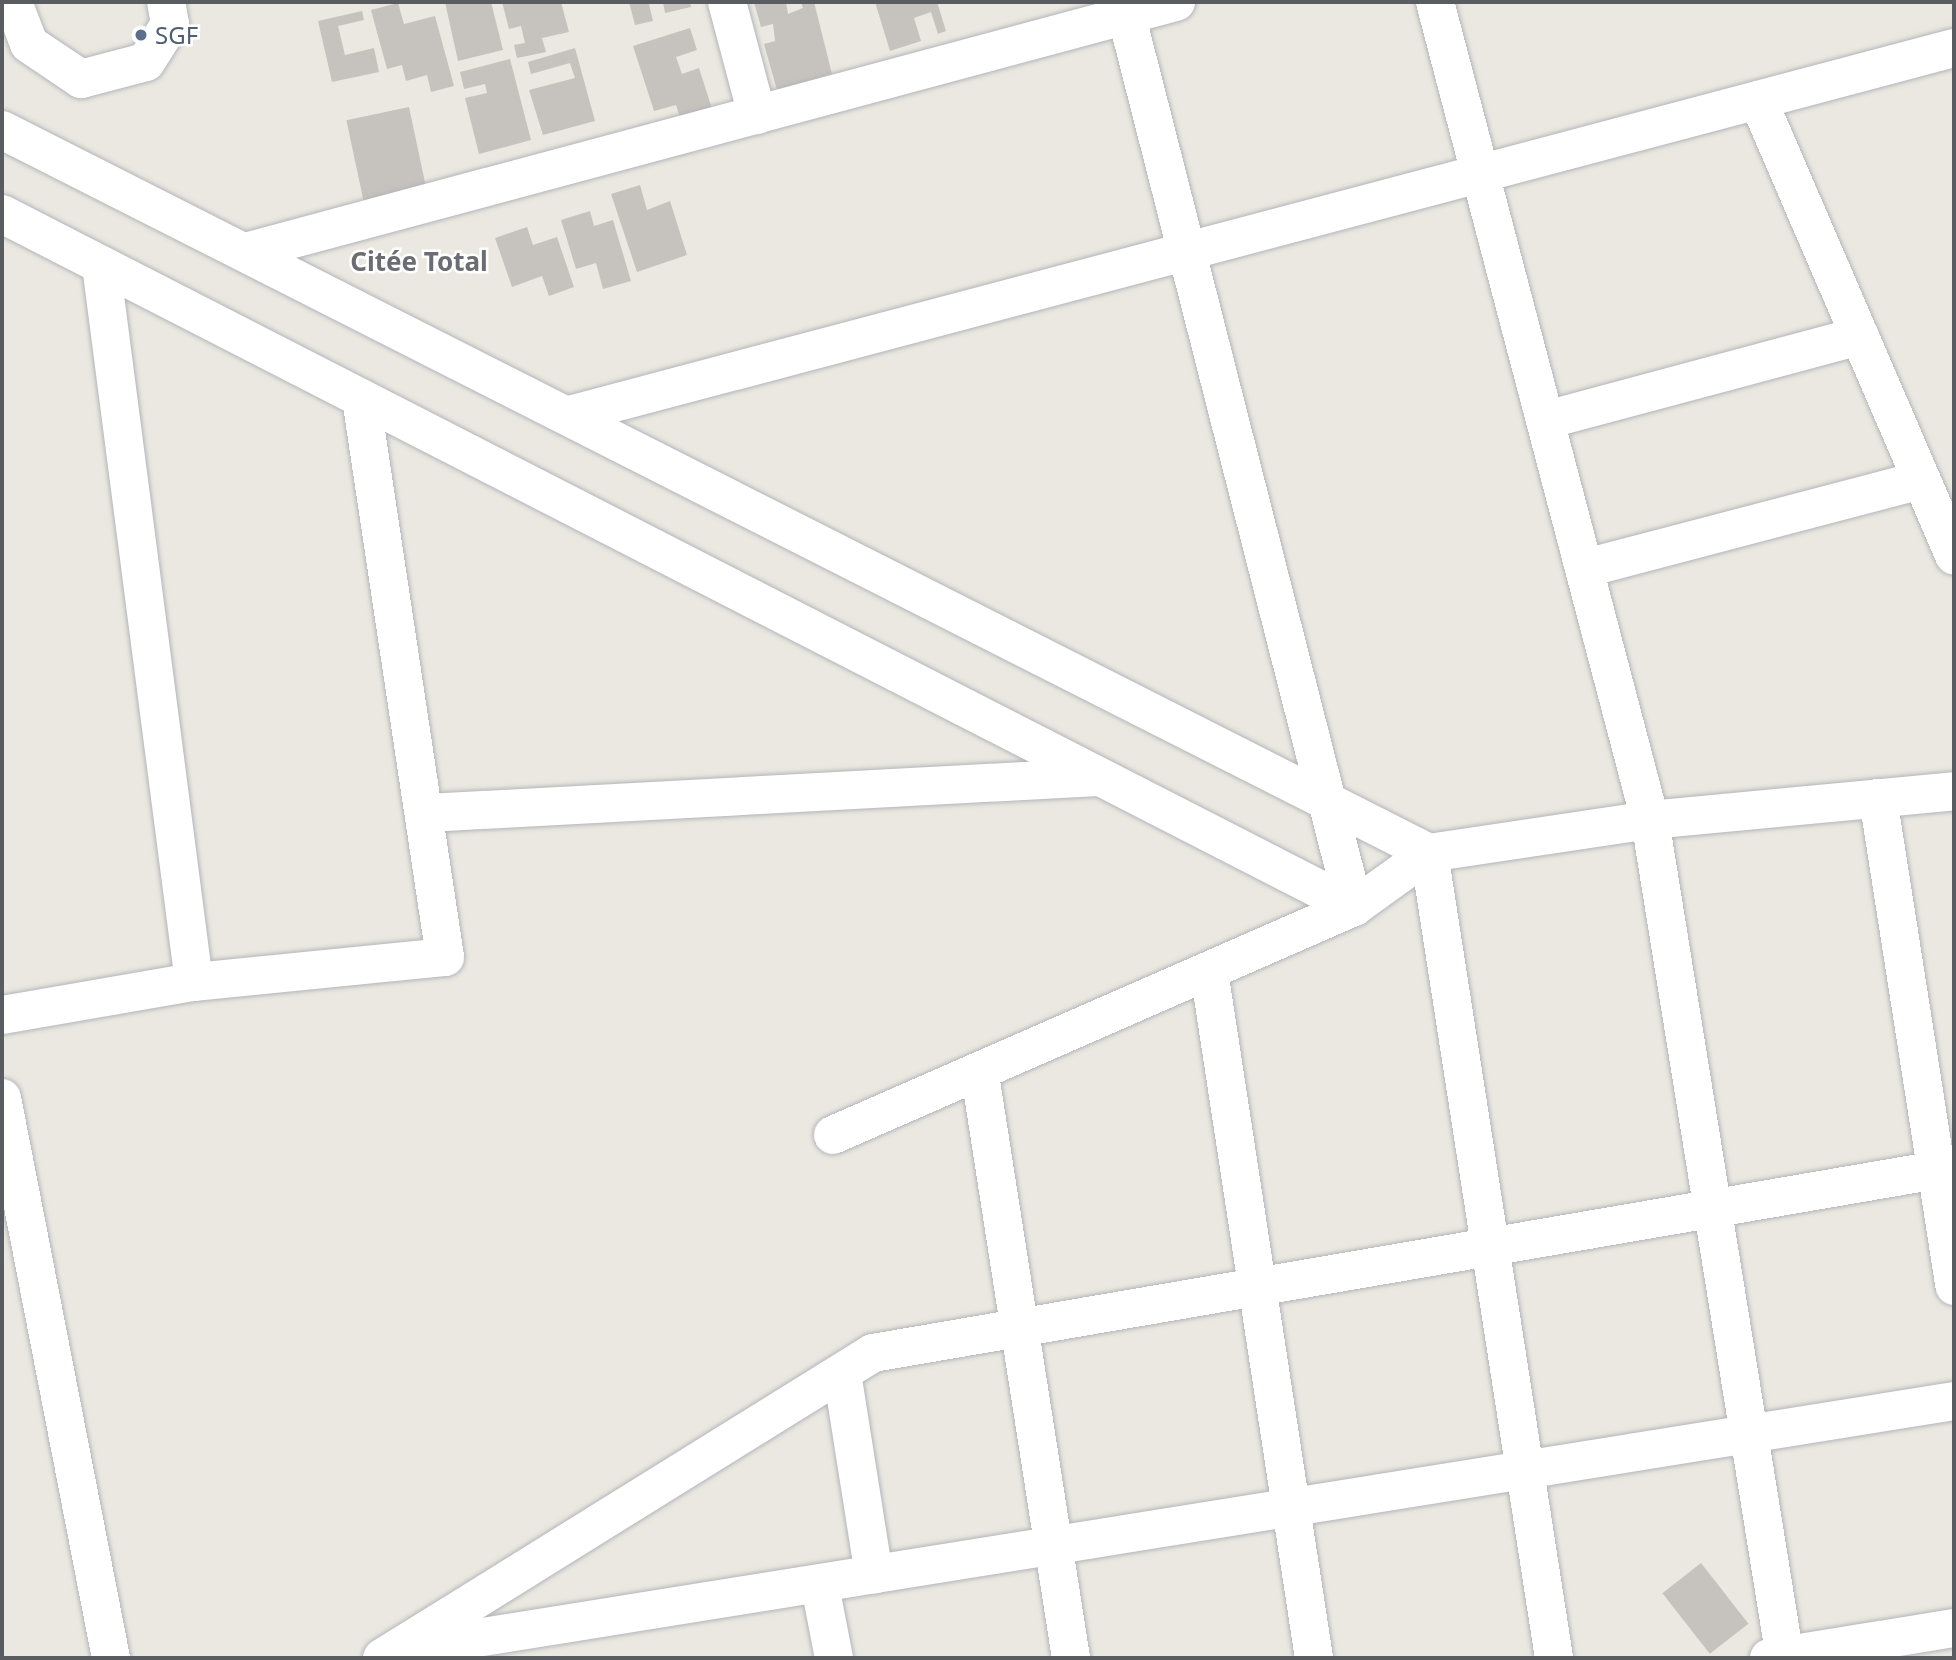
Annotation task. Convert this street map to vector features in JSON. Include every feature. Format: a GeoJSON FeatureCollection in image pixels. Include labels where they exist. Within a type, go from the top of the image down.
{"type":"FeatureCollection","features":[{"type":"Feature","properties":{"kind":"street"},"geometry":{"type":"LineString","coordinates":[[13,2],[29,44],[81,79],[146,62],[170,24],[166,2]]}},
{"type":"Feature","properties":{"kind":"street"},"geometry":{"type":"LineString","coordinates":[[727,2],[757,115]]}},
{"type":"Feature","properties":{"kind":"street"},"geometry":{"type":"LineString","coordinates":[[245,252],[757,115],[1124,8],[1176,2]]}},
{"type":"Feature","properties":{"kind":"street"},"geometry":{"type":"LineString","coordinates":[[1435,2],[1586,568],[1650,820],[1749,1434],[1779,1657],[1954,1628]]}},
{"type":"Feature","properties":{"kind":"street"},"geometry":{"type":"LineString","coordinates":[[1124,8],[1354,907]]}},
{"type":"Feature","properties":{"kind":"street"},"geometry":{"type":"LineString","coordinates":[[569,415],[1954,48]]}},
{"type":"Feature","properties":{"kind":"street"},"geometry":{"type":"LineString","coordinates":[[1758,100],[1954,556]]}},
{"type":"Feature","properties":{"kind":"street"},"geometry":{"type":"LineString","coordinates":[[2,130],[569,415],[1328,807],[1429,853]]}},
{"type":"Feature","properties":{"kind":"street"},"geometry":{"type":"LineString","coordinates":[[2,214],[1354,907]]}},
{"type":"Feature","properties":{"kind":"street"},"geometry":{"type":"LineString","coordinates":[[100,265],[194,982]]}},
{"type":"Feature","properties":{"kind":"street"},"geometry":{"type":"LineString","coordinates":[[1546,420],[1860,336]]}},
{"type":"Feature","properties":{"kind":"street"},"geometry":{"type":"LineString","coordinates":[[2,1015],[194,982],[438,962],[446,949],[361,398]]}},
{"type":"Feature","properties":{"kind":"street"},"geometry":{"type":"LineString","coordinates":[[1586,568],[1922,480]]}},
{"type":"Feature","properties":{"kind":"street"},"geometry":{"type":"LineString","coordinates":[[426,813],[1100,777]]}},
{"type":"Feature","properties":{"kind":"street"},"geometry":{"type":"LineString","coordinates":[[833,1135],[980,1075],[1354,907],[1429,853],[1650,820],[1954,791]]}},
{"type":"Feature","properties":{"kind":"street"},"geometry":{"type":"LineString","coordinates":[[1878,798],[1945,1169],[1954,1286]]}},
{"type":"Feature","properties":{"kind":"street"},"geometry":{"type":"LineString","coordinates":[[1429,853],[1554,1658]]}},
{"type":"Feature","properties":{"kind":"street"},"geometry":{"type":"LineString","coordinates":[[1209,971],[1314,1658]]}},
{"type":"Feature","properties":{"kind":"street"},"geometry":{"type":"LineString","coordinates":[[980,1075],[1024,1328],[1071,1658]]}},
{"type":"Feature","properties":{"kind":"street"},"geometry":{"type":"LineString","coordinates":[[2,1098],[111,1658]]}},
{"type":"Feature","properties":{"kind":"street"},"geometry":{"type":"LineString","coordinates":[[390,1655],[873,1353],[1945,1169]]}},
{"type":"Feature","properties":{"kind":"street"},"geometry":{"type":"LineString","coordinates":[[842,1373],[874,1574]]}},
{"type":"Feature","properties":{"kind":"street"},"geometry":{"type":"LineString","coordinates":[[390,1655],[522,1645],[874,1574],[1954,1401]]}},
{"type":"Feature","properties":{"kind":"street"},"geometry":{"type":"LineString","coordinates":[[820,1586],[834,1658]]}},
{"type":"Feature","properties":{"kind":"building"},"geometry":{"type":"Polygon","coordinates":[[[445,2],[491,2],[503,50],[458,61],[445,2]]]}},
{"type":"Feature","properties":{"kind":"building"},"geometry":{"type":"Polygon","coordinates":[[[502,2],[561,2],[569,32],[542,38],[546,52],[517,58],[514,45],[525,43],[521,26],[509,29],[502,2]]]}},
{"type":"Feature","properties":{"kind":"building"},"geometry":{"type":"Polygon","coordinates":[[[629,2],[654,2],[649,4],[653,21],[635,25],[629,2]]]}},
{"type":"Feature","properties":{"kind":"building"},"geometry":{"type":"Polygon","coordinates":[[[663,2],[690,2],[691,7],[665,13],[663,2]]]}},
{"type":"Feature","properties":{"kind":"building"},"geometry":{"type":"Polygon","coordinates":[[[754,2],[786,2],[788,14],[803,8],[801,2],[814,2],[832,74],[777,90],[764,44],[775,41],[773,24],[761,27],[754,2]]]}},
{"type":"Feature","properties":{"kind":"building"},"geometry":{"type":"Polygon","coordinates":[[[875,2],[937,2],[946,31],[938,34],[931,12],[914,18],[921,41],[890,51],[875,2]]]}},
{"type":"Feature","properties":{"kind":"building"},"geometry":{"type":"Polygon","coordinates":[[[398,3],[404,24],[435,16],[454,86],[431,92],[427,75],[406,81],[402,65],[387,69],[371,10],[398,3]]]}},
{"type":"Feature","properties":{"kind":"building"},"geometry":{"type":"Polygon","coordinates":[[[362,11],[364,20],[338,26],[345,55],[374,48],[379,72],[332,82],[318,21],[362,11]]]}},
{"type":"Feature","properties":{"kind":"building"},"geometry":{"type":"Polygon","coordinates":[[[690,28],[697,50],[676,57],[682,74],[699,68],[713,112],[682,123],[676,105],[654,111],[633,46],[690,28]]]}},
{"type":"Feature","properties":{"kind":"building"},"geometry":{"type":"Polygon","coordinates":[[[575,48],[595,121],[543,135],[529,90],[575,78],[570,63],[531,74],[528,62],[575,48]]]}},
{"type":"Feature","properties":{"kind":"building"},"geometry":{"type":"Polygon","coordinates":[[[510,59],[531,140],[479,154],[465,98],[487,93],[485,84],[464,89],[460,72],[510,59]]]}},
{"type":"Feature","properties":{"kind":"building"},"geometry":{"type":"Polygon","coordinates":[[[409,107],[426,187],[363,201],[346,120],[409,107]]]}},
{"type":"Feature","properties":{"kind":"building"},"geometry":{"type":"Polygon","coordinates":[[[640,185],[647,210],[670,201],[687,255],[637,272],[611,194],[640,185]]]}},
{"type":"Feature","properties":{"kind":"building"},"geometry":{"type":"Polygon","coordinates":[[[590,211],[594,226],[613,220],[631,281],[603,289],[596,263],[576,269],[561,220],[590,211]]]}},
{"type":"Feature","properties":{"kind":"building"},"geometry":{"type":"Polygon","coordinates":[[[527,227],[533,245],[557,237],[574,287],[549,296],[542,276],[512,287],[495,238],[527,227]]]}},
{"type":"Feature","properties":{"kind":"building"},"geometry":{"type":"Polygon","coordinates":[[[1701,1563],[1748,1624],[1710,1654],[1662,1593],[1701,1563]]]}},
{"type":"Feature","properties":{"kind":"place","name":"SGF"},"geometry":{"type":"Point","coordinates":[141,35]}},
{"type":"Feature","properties":{"kind":"district","name":"Citée Total"},"geometry":{"type":"Point","coordinates":[419,262]}}]}
